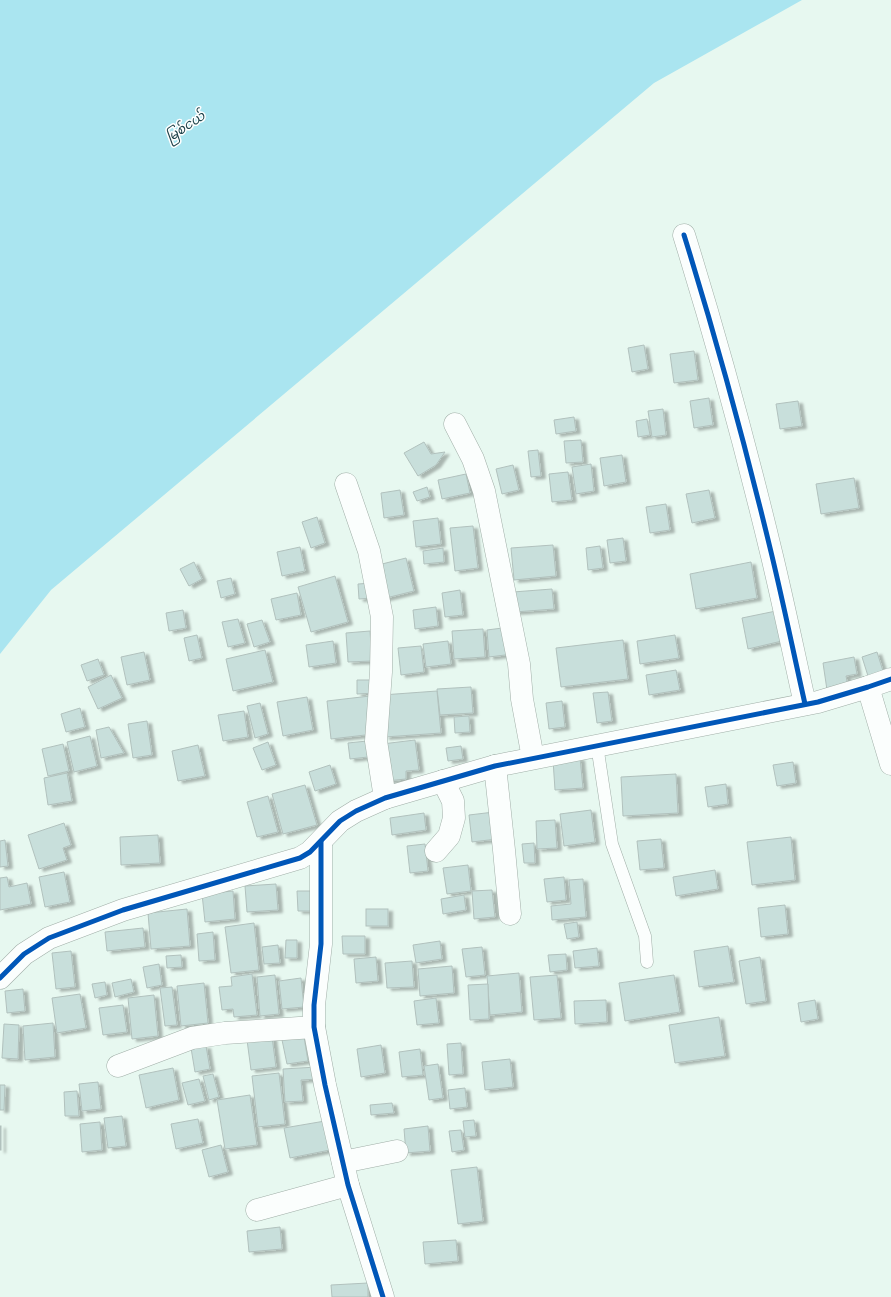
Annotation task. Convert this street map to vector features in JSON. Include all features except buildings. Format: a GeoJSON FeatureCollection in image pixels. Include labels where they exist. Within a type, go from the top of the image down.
{"type":"FeatureCollection","features":[{"type":"Feature","properties":{"kind":"street"},"geometry":{"type":"LineString","coordinates":[[684,235],[713,329],[748,460],[772,556],[805,704]]}},
{"type":"Feature","properties":{"kind":"street"},"geometry":{"type":"LineString","coordinates":[[456,424],[473,458],[484,491],[519,664],[522,699],[533,758]]}},
{"type":"Feature","properties":{"kind":"street"},"geometry":{"type":"LineString","coordinates":[[346,484],[369,551],[382,617],[381,672],[376,741],[385,798]]}},
{"type":"Feature","properties":{"kind":"street"},"geometry":{"type":"LineString","coordinates":[[0,978],[24,954],[49,938],[123,910],[300,858],[310,852],[321,842],[340,821],[356,810],[385,798],[495,766],[818,702],[891,679]]}},
{"type":"Feature","properties":{"kind":"street"},"geometry":{"type":"LineString","coordinates":[[868,687],[891,764]]}},
{"type":"Feature","properties":{"kind":"street"},"geometry":{"type":"LineString","coordinates":[[495,766],[510,914]]}},
{"type":"Feature","properties":{"kind":"street"},"geometry":{"type":"LineString","coordinates":[[436,851],[449,836],[454,818],[453,801],[444,781]]}},
{"type":"Feature","properties":{"kind":"street"},"geometry":{"type":"LineString","coordinates":[[321,842],[321,944],[314,1005],[314,1027],[325,1085],[348,1185],[383,1297]]}},
{"type":"Feature","properties":{"kind":"street"},"geometry":{"type":"LineString","coordinates":[[118,1066],[192,1038],[225,1033],[314,1027]]}},
{"type":"Feature","properties":{"kind":"street"},"geometry":{"type":"LineString","coordinates":[[343,1162],[398,1151]]}},
{"type":"Feature","properties":{"kind":"street"},"geometry":{"type":"LineString","coordinates":[[257,1210],[348,1185]]}},
{"type":"Feature","properties":{"kind":"lane"},"geometry":{"type":"LineString","coordinates":[[597,745],[612,844],[645,936],[647,962]]}},
{"type":"Feature","properties":{"kind":"water","name":"မြစ်ငယ်"},"geometry":{"type":"Polygon","coordinates":[[[0,0],[802,0],[654,83],[51,590],[0,654],[0,0]]]}},
{"type":"Feature","properties":{"kind":"cycle path"},"geometry":{"type":"LineString","coordinates":[[684,235],[731,395],[752,475],[805,704]]}},
{"type":"Feature","properties":{"kind":"cycle path"},"geometry":{"type":"LineString","coordinates":[[0,978],[24,954],[49,938],[123,910],[300,858],[310,852],[340,821],[356,811],[385,798],[495,766],[818,702],[891,679]]}},
{"type":"Feature","properties":{"kind":"cycle path"},"geometry":{"type":"LineString","coordinates":[[321,842],[321,944],[314,1005],[314,1027],[325,1085],[348,1185],[383,1297]]}}]}
